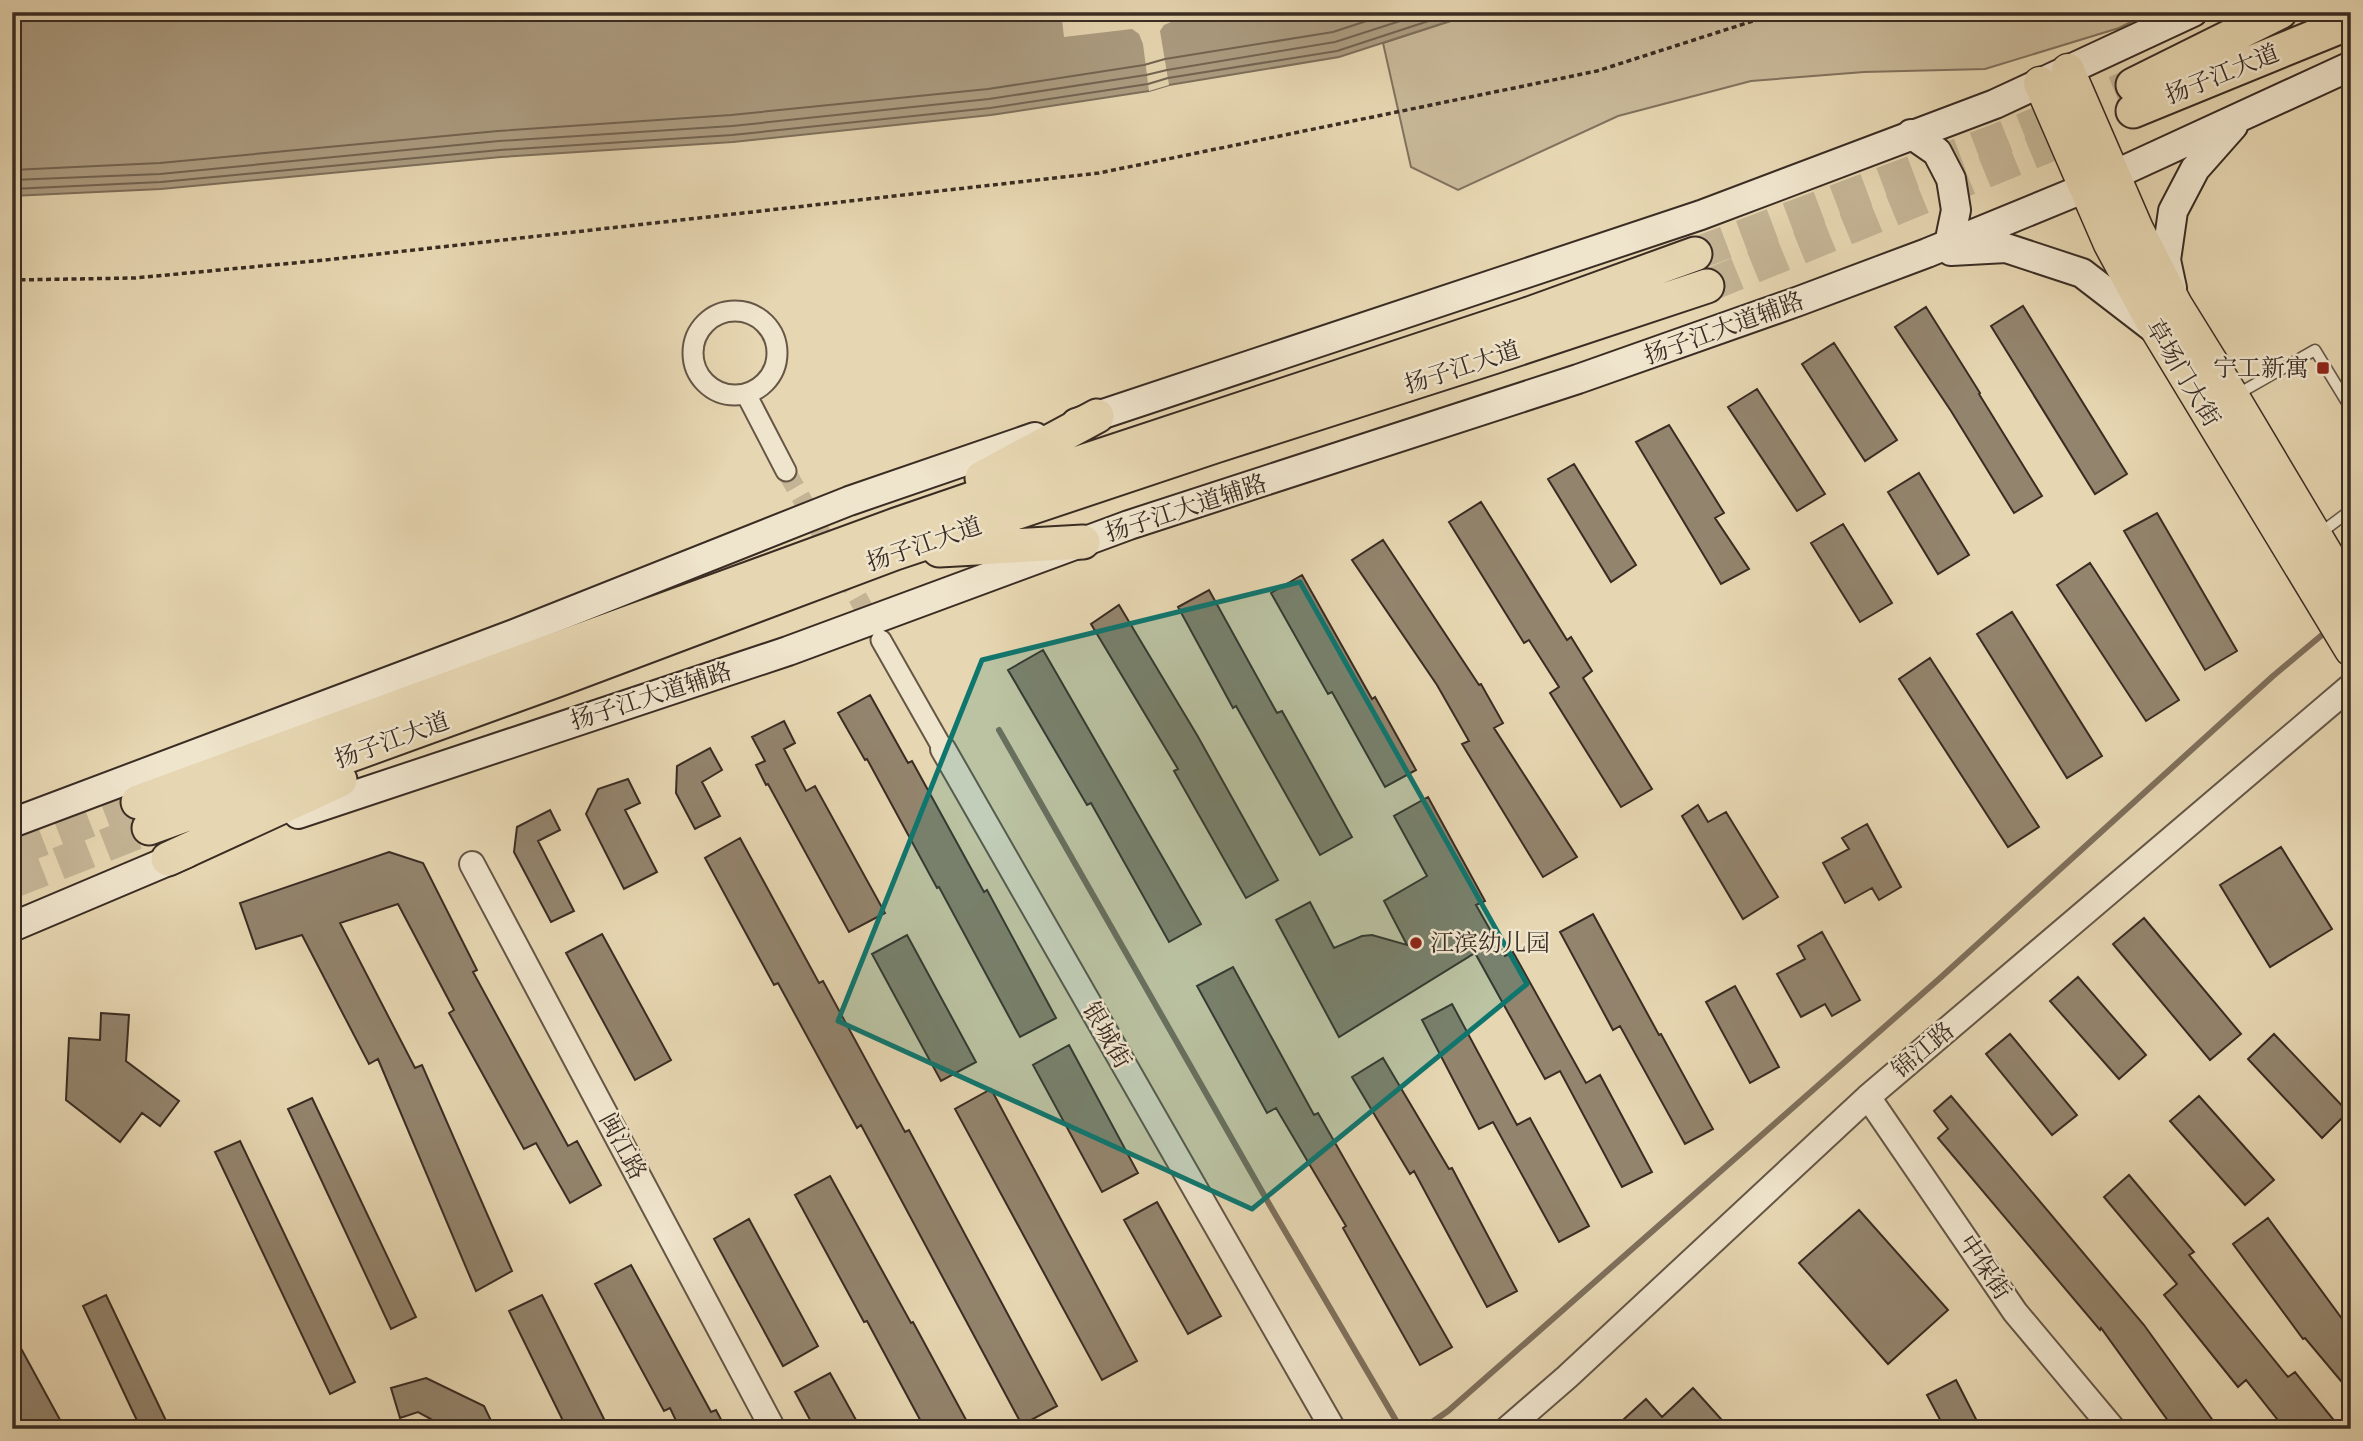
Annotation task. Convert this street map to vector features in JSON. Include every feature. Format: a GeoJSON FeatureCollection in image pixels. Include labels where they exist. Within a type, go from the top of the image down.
{"type":"FeatureCollection","features":[{"type":"Feature","properties":{"kind":"highway","name":"扬子江大道"},"geometry":{"type":"LineString","coordinates":[[2280,12],[2133,98],[2351,22]]}},
{"type":"Feature","properties":{"kind":"highway","name":"扬子江大道"},"geometry":{"type":"LineString","coordinates":[[1695,254],[1517,318],[1027,480],[895,539],[556,680],[144,815],[895,539],[1215,446],[1493,358],[1707,286]]}},
{"type":"Feature","properties":{"kind":"highway"},"geometry":{"type":"LineString","coordinates":[[895,539],[1097,416]]}},
{"type":"Feature","properties":{"kind":"highway"},"geometry":{"type":"LineString","coordinates":[[895,539],[1083,542]]}},
{"type":"Feature","properties":{"kind":"highway"},"geometry":{"type":"LineString","coordinates":[[167,859],[452,732],[556,680]]}},
{"type":"Feature","properties":{"kind":"main road"},"geometry":{"type":"LineString","coordinates":[[12,823],[514,634],[849,501],[1701,215],[1995,104],[2193,12]]}},
{"type":"Feature","properties":{"kind":"main road","name":"扬子江大道辅路"},"geometry":{"type":"LineString","coordinates":[[12,927],[167,859],[788,651],[1083,542],[1578,379],[1786,306],[1938,248],[2098,182],[2351,66]]}},
{"type":"Feature","properties":{"kind":"main road","name":"草场门大街"},"geometry":{"type":"LineString","coordinates":[[2054,76],[2098,182],[2110,244],[2157,330],[2220,405],[2316,536],[2343,616]]}},
{"type":"Feature","properties":{"kind":"main road"},"geometry":{"type":"LineString","coordinates":[[2176,305],[2166,260],[2173,211],[2195,169],[2240,117]]}},
{"type":"Feature","properties":{"kind":"main road"},"geometry":{"type":"LineString","coordinates":[[1911,134],[1937,152],[1951,179],[1956,211],[1938,248],[2006,248],[2082,273],[2157,330]]}},
{"type":"Feature","properties":{"kind":"main road","name":"草场门大街"},"geometry":{"type":"LineString","coordinates":[[2098,182],[2137,229],[2176,305],[2220,405],[2343,616]]}},
{"type":"Feature","properties":{"kind":"street"},"geometry":{"type":"LineString","coordinates":[[729,311],[750,314],[767,326],[774,338],[777,352],[772,372],[759,388],[746,394],[732,396],[719,393],[707,385],[693,362],[697,334],[705,323],[716,315],[729,311]]}},
{"type":"Feature","properties":{"kind":"street"},"geometry":{"type":"LineString","coordinates":[[746,394],[786,471]]}},
{"type":"Feature","properties":{"kind":"street","name":"银城街"},"geometry":{"type":"LineString","coordinates":[[881,640],[1333,1429]]}},
{"type":"Feature","properties":{"kind":"street","name":"锦江路"},"geometry":{"type":"LineString","coordinates":[[1507,1429],[1567,1377],[1868,1097],[2351,686]]}},
{"type":"Feature","properties":{"kind":"street","name":"闽江路"},"geometry":{"type":"LineString","coordinates":[[472,864],[774,1429]]}},
{"type":"Feature","properties":{"kind":"street","name":"中保街"},"geometry":{"type":"LineString","coordinates":[[1868,1097],[2015,1311],[2113,1429]]}},
{"type":"Feature","properties":{"kind":"lane"},"geometry":{"type":"LineString","coordinates":[[2220,405],[2315,350],[2351,410]]}},
{"type":"Feature","properties":{"kind":"lane"},"geometry":{"type":"LineString","coordinates":[[2316,536],[2351,510]]}},
{"type":"Feature","properties":{"kind":"path"},"geometry":{"type":"LineString","coordinates":[[12,280],[135,278],[312,261],[1099,173],[1597,71],[1781,12]]}},
{"type":"Feature","properties":{"kind":"highlighted area"},"geometry":{"type":"Polygon","coordinates":[[[1300,582],[1527,984],[1252,1209],[838,1021],[982,660],[1300,582]]]}},
{"type":"Feature","properties":{"kind":"shaded area"},"geometry":{"type":"Polygon","coordinates":[[[1478,12],[2151,12],[2119,28],[1985,69],[1864,72],[1751,81],[1618,116],[1458,190],[1411,167],[1383,43],[1478,12]]]}},
{"type":"Feature","properties":{"kind":"water"},"geometry":{"type":"Polygon","coordinates":[[[12,12],[1478,12],[1339,57],[1169,85],[1149,91],[991,115],[733,142],[501,157],[161,189],[12,196],[12,12]]]}},
{"type":"Feature","properties":{"kind":"pier"},"geometry":{"type":"Polygon","coordinates":[[[1061,12],[1236,13],[1173,21],[1164,25],[1160,31],[1169,85],[1149,91],[1143,44],[1139,34],[1132,29],[1064,37],[1061,12]]]}},
{"type":"Feature","properties":{"kind":"building"},"geometry":{"type":"Polygon","coordinates":[[[2023,306],[2127,474],[2095,494],[1991,326],[2023,306]]]}},
{"type":"Feature","properties":{"kind":"building"},"geometry":{"type":"Polygon","coordinates":[[[1926,307],[2042,496],[2014,513],[1895,327],[1926,307]]]}},
{"type":"Feature","properties":{"kind":"building"},"geometry":{"type":"Polygon","coordinates":[[[1834,343],[1897,440],[1865,461],[1802,364],[1834,343]]]}},
{"type":"Feature","properties":{"kind":"building"},"geometry":{"type":"Polygon","coordinates":[[[1757,389],[1825,494],[1797,511],[1728,407],[1757,389]]]}},
{"type":"Feature","properties":{"kind":"building"},"geometry":{"type":"Polygon","coordinates":[[[1669,425],[1724,513],[1715,518],[1749,569],[1721,584],[1636,442],[1669,425]]]}},
{"type":"Feature","properties":{"kind":"building"},"geometry":{"type":"Polygon","coordinates":[[[1574,464],[1636,565],[1611,582],[1548,479],[1574,464]]]}},
{"type":"Feature","properties":{"kind":"building"},"geometry":{"type":"Polygon","coordinates":[[[1919,473],[1969,555],[1938,574],[1888,492],[1919,473]]]}},
{"type":"Feature","properties":{"kind":"building"},"geometry":{"type":"Polygon","coordinates":[[[1481,502],[1567,640],[1571,637],[1592,671],[1583,678],[1652,789],[1621,807],[1550,693],[1559,687],[1529,640],[1524,643],[1449,522],[1481,502]]]}},
{"type":"Feature","properties":{"kind":"building"},"geometry":{"type":"Polygon","coordinates":[[[2157,513],[2237,651],[2205,670],[2124,531],[2157,513]]]}},
{"type":"Feature","properties":{"kind":"building"},"geometry":{"type":"Polygon","coordinates":[[[1843,524],[1892,603],[1860,622],[1811,543],[1843,524]]]}},
{"type":"Feature","properties":{"kind":"building"},"geometry":{"type":"Polygon","coordinates":[[[1383,540],[1479,685],[1481,684],[1503,723],[1494,728],[1577,857],[1543,877],[1462,744],[1469,741],[1437,685],[1352,560],[1383,540]]]}},
{"type":"Feature","properties":{"kind":"building"},"geometry":{"type":"Polygon","coordinates":[[[2090,563],[2179,700],[2146,721],[2057,585],[2090,563]]]}},
{"type":"Feature","properties":{"kind":"building"},"geometry":{"type":"Polygon","coordinates":[[[1302,575],[1372,699],[1375,697],[1416,770],[1385,787],[1332,692],[1328,694],[1271,593],[1302,575]]]}},
{"type":"Feature","properties":{"kind":"building"},"geometry":{"type":"Polygon","coordinates":[[[1209,590],[1277,713],[1282,711],[1352,837],[1320,855],[1236,706],[1233,708],[1178,607],[1209,590]]]}},
{"type":"Feature","properties":{"kind":"building"},"geometry":{"type":"Polygon","coordinates":[[[1119,605],[1197,735],[1278,880],[1246,898],[1174,771],[1178,769],[1091,624],[1119,605]]]}},
{"type":"Feature","properties":{"kind":"building"},"geometry":{"type":"Polygon","coordinates":[[[2012,612],[2102,756],[2067,778],[1977,634],[2012,612]]]}},
{"type":"Feature","properties":{"kind":"building"},"geometry":{"type":"Polygon","coordinates":[[[1043,650],[1201,924],[1169,942],[1091,803],[1087,805],[1008,670],[1043,650]]]}},
{"type":"Feature","properties":{"kind":"building"},"geometry":{"type":"Polygon","coordinates":[[[1930,658],[2039,827],[2008,847],[1899,679],[1930,658]]]}},
{"type":"Feature","properties":{"kind":"building"},"geometry":{"type":"Polygon","coordinates":[[[870,695],[908,763],[912,761],[984,892],[987,890],[1056,1018],[1020,1037],[939,887],[937,888],[867,759],[865,760],[838,713],[870,695]]]}},
{"type":"Feature","properties":{"kind":"building"},"geometry":{"type":"Polygon","coordinates":[[[784,721],[795,743],[784,749],[806,791],[815,786],[885,913],[849,932],[756,765],[765,761],[752,737],[784,721]]]}},
{"type":"Feature","properties":{"kind":"building"},"geometry":{"type":"Polygon","coordinates":[[[710,748],[722,770],[702,782],[720,816],[695,829],[676,793],[677,766],[710,748]]]}},
{"type":"Feature","properties":{"kind":"building"},"geometry":{"type":"Polygon","coordinates":[[[628,779],[640,803],[625,810],[657,872],[624,889],[586,814],[598,789],[628,779]]]}},
{"type":"Feature","properties":{"kind":"building"},"geometry":{"type":"Polygon","coordinates":[[[1428,797],[1485,901],[1476,905],[1505,956],[1513,952],[1586,1083],[1600,1075],[1652,1172],[1622,1187],[1560,1071],[1545,1079],[1475,953],[1339,1037],[1276,920],[1310,902],[1334,948],[1362,936],[1372,935],[1407,945],[1384,901],[1427,876],[1394,816],[1428,797]]]}},
{"type":"Feature","properties":{"kind":"building"},"geometry":{"type":"Polygon","coordinates":[[[1698,805],[1708,822],[1726,812],[1778,897],[1743,919],[1682,816],[1698,805]]]}},
{"type":"Feature","properties":{"kind":"building"},"geometry":{"type":"Polygon","coordinates":[[[550,810],[560,830],[538,841],[574,911],[551,922],[514,852],[517,827],[550,810]]]}},
{"type":"Feature","properties":{"kind":"building"},"geometry":{"type":"Polygon","coordinates":[[[1867,824],[1901,887],[1879,900],[1872,888],[1845,903],[1823,863],[1849,849],[1842,838],[1867,824]]]}},
{"type":"Feature","properties":{"kind":"building"},"geometry":{"type":"Polygon","coordinates":[[[740,838],[819,983],[823,981],[905,1132],[909,1130],[1057,1406],[1022,1425],[861,1125],[857,1128],[778,983],[774,985],[705,858],[740,838]]]}},
{"type":"Feature","properties":{"kind":"building"},"geometry":{"type":"Polygon","coordinates":[[[2281,847],[2332,929],[2270,967],[2220,885],[2281,847]]]}},
{"type":"Feature","properties":{"kind":"building"},"geometry":{"type":"Polygon","coordinates":[[[389,852],[423,863],[477,970],[473,972],[568,1146],[577,1141],[601,1185],[570,1203],[536,1143],[524,1149],[449,1013],[454,1010],[398,904],[340,923],[415,1068],[422,1065],[512,1271],[476,1291],[378,1059],[369,1064],[302,935],[256,949],[240,903],[389,852]]]}},
{"type":"Feature","properties":{"kind":"building"},"geometry":{"type":"Polygon","coordinates":[[[1593,914],[1713,1129],[1685,1144],[1620,1026],[1613,1030],[1560,932],[1593,914]]]}},
{"type":"Feature","properties":{"kind":"building"},"geometry":{"type":"Polygon","coordinates":[[[2144,918],[2241,1034],[2210,1060],[2113,944],[2144,918]]]}},
{"type":"Feature","properties":{"kind":"building"},"geometry":{"type":"Polygon","coordinates":[[[1822,932],[1860,1000],[1832,1016],[1825,1004],[1801,1017],[1777,974],[1805,959],[1798,946],[1822,932]]]}},
{"type":"Feature","properties":{"kind":"building"},"geometry":{"type":"Polygon","coordinates":[[[602,934],[671,1060],[635,1080],[566,953],[602,934]]]}},
{"type":"Feature","properties":{"kind":"building"},"geometry":{"type":"Polygon","coordinates":[[[907,935],[976,1062],[941,1081],[872,954],[907,935]]]}},
{"type":"Feature","properties":{"kind":"building"},"geometry":{"type":"Polygon","coordinates":[[[1233,967],[1314,1115],[1318,1113],[1452,1347],[1420,1365],[1343,1228],[1346,1226],[1276,1108],[1267,1113],[1197,986],[1233,967]]]}},
{"type":"Feature","properties":{"kind":"building"},"geometry":{"type":"Polygon","coordinates":[[[2078,977],[2146,1055],[2119,1079],[2050,1001],[2078,977]]]}},
{"type":"Feature","properties":{"kind":"building"},"geometry":{"type":"Polygon","coordinates":[[[1735,986],[1779,1067],[1750,1083],[1706,1002],[1735,986]]]}},
{"type":"Feature","properties":{"kind":"building"},"geometry":{"type":"Polygon","coordinates":[[[1452,1004],[1517,1125],[1530,1118],[1589,1226],[1559,1242],[1493,1122],[1479,1129],[1422,1020],[1452,1004]]]}},
{"type":"Feature","properties":{"kind":"building"},"geometry":{"type":"Polygon","coordinates":[[[101,1013],[129,1015],[126,1061],[179,1101],[160,1126],[142,1113],[120,1142],[66,1100],[69,1038],[100,1040],[101,1013]]]}},
{"type":"Feature","properties":{"kind":"building"},"geometry":{"type":"Polygon","coordinates":[[[2010,1034],[2077,1115],[2052,1135],[1986,1054],[2010,1034]]]}},
{"type":"Feature","properties":{"kind":"building"},"geometry":{"type":"Polygon","coordinates":[[[2274,1034],[2348,1112],[2322,1138],[2248,1059],[2274,1034]]]}},
{"type":"Feature","properties":{"kind":"building"},"geometry":{"type":"Polygon","coordinates":[[[1069,1045],[1138,1173],[1102,1192],[1033,1065],[1069,1045]]]}},
{"type":"Feature","properties":{"kind":"building"},"geometry":{"type":"Polygon","coordinates":[[[1383,1058],[1449,1169],[1452,1168],[1517,1291],[1487,1307],[1414,1171],[1410,1174],[1352,1077],[1383,1058]]]}},
{"type":"Feature","properties":{"kind":"building"},"geometry":{"type":"Polygon","coordinates":[[[991,1089],[1137,1361],[1102,1380],[955,1109],[991,1089]]]}},
{"type":"Feature","properties":{"kind":"building"},"geometry":{"type":"Polygon","coordinates":[[[1951,1096],[2144,1325],[2219,1429],[2174,1429],[2101,1328],[2100,1330],[1938,1138],[1948,1129],[1934,1111],[1951,1096]]]}},
{"type":"Feature","properties":{"kind":"building"},"geometry":{"type":"Polygon","coordinates":[[[2199,1096],[2274,1180],[2245,1205],[2170,1121],[2199,1096]]]}},
{"type":"Feature","properties":{"kind":"building"},"geometry":{"type":"Polygon","coordinates":[[[312,1098],[416,1317],[391,1329],[288,1109],[312,1098]]]}},
{"type":"Feature","properties":{"kind":"building"},"geometry":{"type":"Polygon","coordinates":[[[240,1141],[355,1382],[330,1394],[215,1152],[240,1141]]]}},
{"type":"Feature","properties":{"kind":"building"},"geometry":{"type":"Polygon","coordinates":[[[2129,1175],[2194,1252],[2189,1255],[2288,1377],[2295,1372],[2341,1429],[2285,1429],[2246,1380],[2238,1387],[2164,1295],[2177,1284],[2104,1197],[2129,1175]]]}},
{"type":"Feature","properties":{"kind":"building"},"geometry":{"type":"Polygon","coordinates":[[[830,1176],[971,1429],[925,1429],[867,1321],[864,1322],[795,1195],[830,1176]]]}},
{"type":"Feature","properties":{"kind":"building"},"geometry":{"type":"Polygon","coordinates":[[[1157,1202],[1221,1316],[1188,1334],[1124,1220],[1157,1202]]]}},
{"type":"Feature","properties":{"kind":"building"},"geometry":{"type":"Polygon","coordinates":[[[1859,1210],[1948,1310],[1888,1364],[1799,1263],[1859,1210]]]}},
{"type":"Feature","properties":{"kind":"building"},"geometry":{"type":"Polygon","coordinates":[[[2268,1218],[2351,1331],[2351,1393],[2305,1338],[2303,1339],[2233,1244],[2268,1218]]]}},
{"type":"Feature","properties":{"kind":"building"},"geometry":{"type":"Polygon","coordinates":[[[749,1219],[818,1346],[783,1366],[714,1239],[749,1219]]]}},
{"type":"Feature","properties":{"kind":"building"},"geometry":{"type":"Polygon","coordinates":[[[631,1265],[711,1412],[716,1410],[726,1429],[680,1429],[670,1408],[664,1411],[595,1284],[631,1265]]]}},
{"type":"Feature","properties":{"kind":"building"},"geometry":{"type":"Polygon","coordinates":[[[106,1295],[170,1429],[141,1429],[83,1306],[106,1295]]]}},
{"type":"Feature","properties":{"kind":"building"},"geometry":{"type":"Polygon","coordinates":[[[542,1295],[609,1429],[567,1429],[509,1311],[542,1295]]]}},
{"type":"Feature","properties":{"kind":"building"},"geometry":{"type":"Polygon","coordinates":[[[12,1332],[65,1429],[19,1429],[12,1417],[12,1332]]]}},
{"type":"Feature","properties":{"kind":"building"},"geometry":{"type":"Polygon","coordinates":[[[830,1373],[861,1429],[815,1429],[795,1392],[830,1373]]]}},
{"type":"Feature","properties":{"kind":"building"},"geometry":{"type":"Polygon","coordinates":[[[426,1378],[484,1406],[495,1429],[449,1429],[418,1412],[400,1418],[391,1388],[426,1378]]]}},
{"type":"Feature","properties":{"kind":"building"},"geometry":{"type":"Polygon","coordinates":[[[1956,1380],[1981,1429],[1945,1429],[1927,1395],[1956,1380]]]}},
{"type":"Feature","properties":{"kind":"building"},"geometry":{"type":"Polygon","coordinates":[[[1693,1388],[1730,1429],[1613,1429],[1646,1399],[1662,1417],[1693,1388]]]}},
{"type":"Feature","properties":{"kind":"waterway"},"geometry":{"type":"LineString","coordinates":[[1422,1429],[1448,1411],[1939,979],[2273,676],[2329,629]]}},
{"type":"Feature","properties":{"kind":"waterway"},"geometry":{"type":"LineString","coordinates":[[999,730],[1272,1209],[1401,1429]]}},
{"type":"Feature","properties":{"kind":"tunnel"},"geometry":{"type":"LineString","coordinates":[[1695,254],[1995,141],[2133,85]]}},
{"type":"Feature","properties":{"kind":"tunnel"},"geometry":{"type":"LineString","coordinates":[[1707,286],[2133,111]]}},
{"type":"Feature","properties":{"kind":"tunnel"},"geometry":{"type":"LineString","coordinates":[[786,471],[876,630]]}},
{"type":"Feature","properties":{"kind":"tunnel"},"geometry":{"type":"LineString","coordinates":[[12,851],[138,802]]}},
{"type":"Feature","properties":{"kind":"tunnel"},"geometry":{"type":"LineString","coordinates":[[12,882],[149,828]]}},
{"type":"Feature","properties":{"kind":"place","name":"宁工新寓"},"geometry":{"type":"Point","coordinates":[2323,368]}},
{"type":"Feature","properties":{"kind":"place","name":"江滨幼儿园"},"geometry":{"type":"Point","coordinates":[1416,943]}}]}
